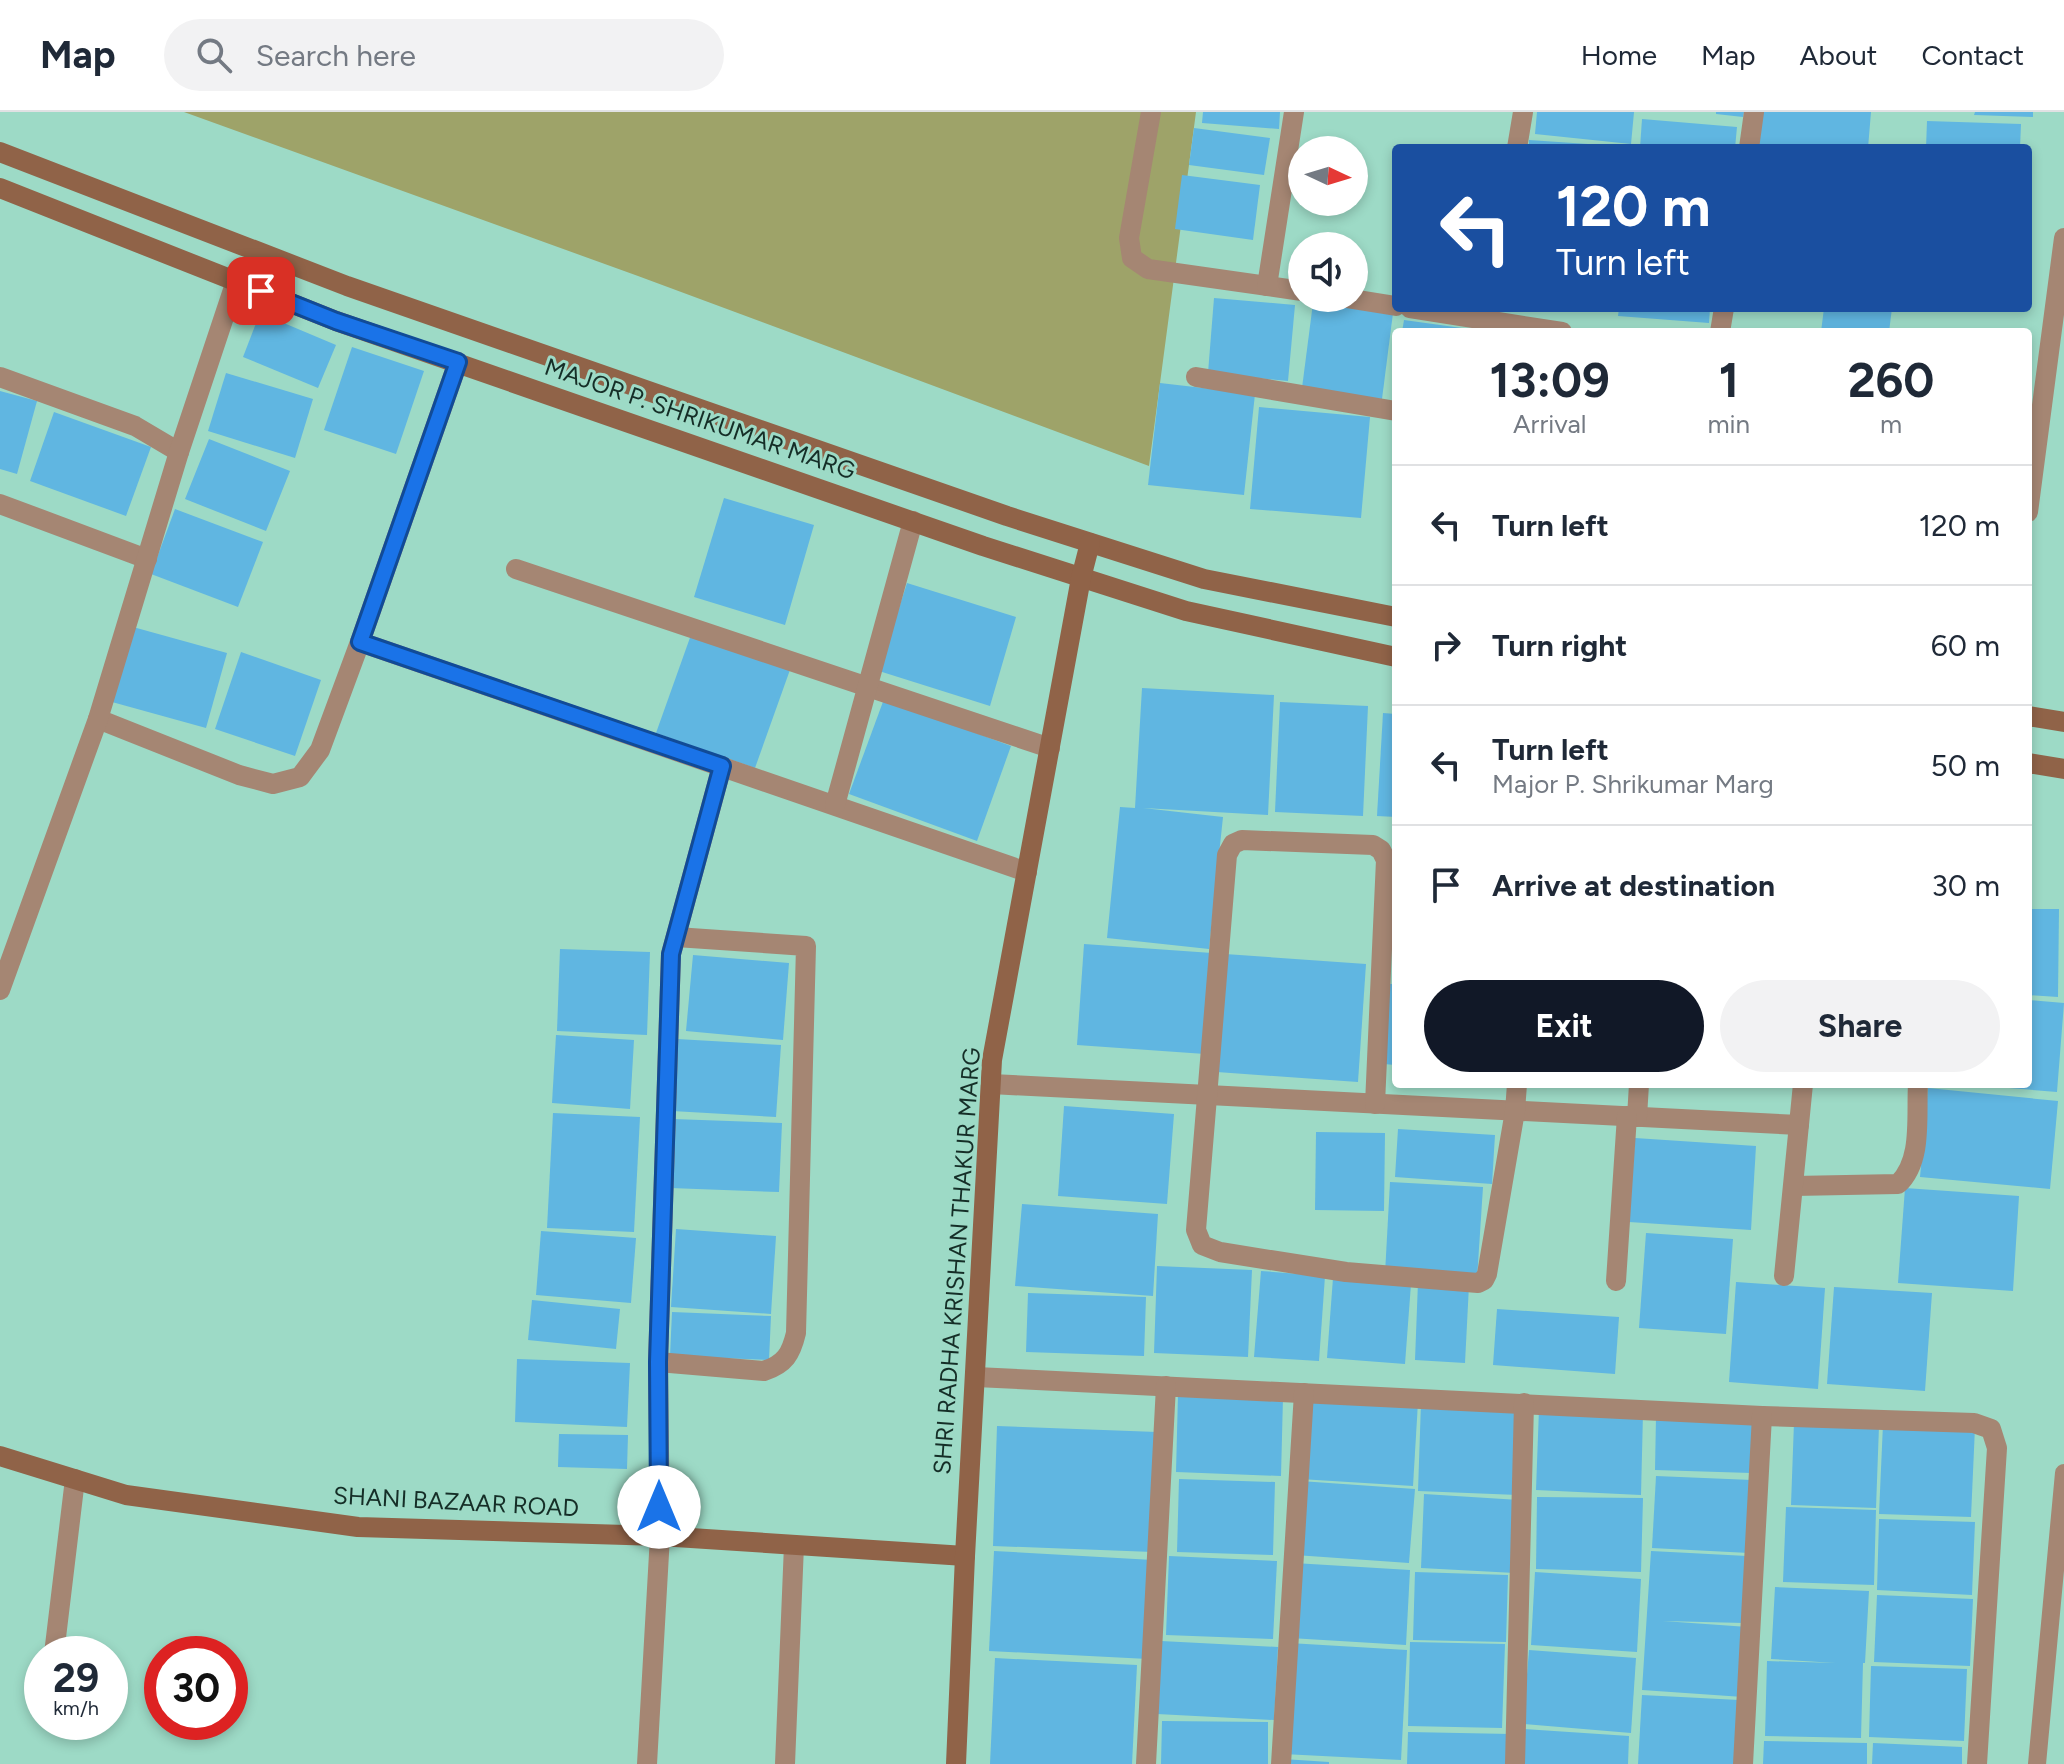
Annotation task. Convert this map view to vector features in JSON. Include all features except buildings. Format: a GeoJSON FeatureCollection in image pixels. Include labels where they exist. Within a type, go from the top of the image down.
{"type":"FeatureCollection","features":[{"type":"Feature","properties":{"kind":"street"},"geometry":{"type":"LineString","coordinates":[[1151,112],[1129,238],[1132,258],[1148,269],[1288,289]]}},
{"type":"Feature","properties":{"kind":"street"},"geometry":{"type":"LineString","coordinates":[[1267,286],[1294,112]]}},
{"type":"Feature","properties":{"kind":"street"},"geometry":{"type":"LineString","coordinates":[[1518,144],[1523,112]]}},
{"type":"Feature","properties":{"kind":"street"},"geometry":{"type":"LineString","coordinates":[[1750,144],[1754,112]]}},
{"type":"Feature","properties":{"kind":"street","name":"MAJOR P. SHRIKUMAR MARG"},"geometry":{"type":"LineString","coordinates":[[0,152],[347,286],[992,511],[1204,579],[1392,616]]}},
{"type":"Feature","properties":{"kind":"street","name":"MAJOR P. SHRIKUMAR MARG"},"geometry":{"type":"LineString","coordinates":[[0,188],[336,321],[1081,578],[1186,611],[1392,656]]}},
{"type":"Feature","properties":{"kind":"street"},"geometry":{"type":"LineString","coordinates":[[2032,482],[2064,238]]}},
{"type":"Feature","properties":{"kind":"street"},"geometry":{"type":"LineString","coordinates":[[0,990],[98,719],[179,452],[236,281]]}},
{"type":"Feature","properties":{"kind":"street"},"geometry":{"type":"LineString","coordinates":[[1368,302],[1392,305]]}},
{"type":"Feature","properties":{"kind":"street"},"geometry":{"type":"LineString","coordinates":[[1461,312],[1487,314],[1545,328]]}},
{"type":"Feature","properties":{"kind":"street"},"geometry":{"type":"LineString","coordinates":[[98,719],[239,775],[273,784],[300,777],[320,750],[458,362]]}},
{"type":"Feature","properties":{"kind":"street"},"geometry":{"type":"LineString","coordinates":[[0,377],[135,426],[179,452]]}},
{"type":"Feature","properties":{"kind":"street"},"geometry":{"type":"LineString","coordinates":[[1196,377],[1392,410]]}},
{"type":"Feature","properties":{"kind":"street"},"geometry":{"type":"LineString","coordinates":[[0,504],[147,559]]}},
{"type":"Feature","properties":{"kind":"street"},"geometry":{"type":"LineString","coordinates":[[835,805],[913,521]]}},
{"type":"Feature","properties":{"kind":"street","name":"SHRI RADHA KRISHAN THAKUR MARG"},"geometry":{"type":"LineString","coordinates":[[956,1764],[992,1060],[1090,543]]}},
{"type":"Feature","properties":{"kind":"street"},"geometry":{"type":"LineString","coordinates":[[516,569],[1050,748]]}},
{"type":"Feature","properties":{"kind":"street"},"geometry":{"type":"LineString","coordinates":[[360,642],[1027,872]]}},
{"type":"Feature","properties":{"kind":"street"},"geometry":{"type":"LineString","coordinates":[[2032,717],[2064,722]]}},
{"type":"Feature","properties":{"kind":"street"},"geometry":{"type":"LineString","coordinates":[[2032,764],[2064,769]]}},
{"type":"Feature","properties":{"kind":"street"},"geometry":{"type":"LineString","coordinates":[[647,1764],[660,1536],[658,1362],[671,954],[722,766]]}},
{"type":"Feature","properties":{"kind":"street"},"geometry":{"type":"LineString","coordinates":[[1375,1104],[1386,860],[1381,850],[1373,845],[1242,840],[1233,844],[1227,855],[1196,1230],[1202,1245],[1220,1252],[1333,1270],[1478,1283],[1487,1274],[1517,1088]]}},
{"type":"Feature","properties":{"kind":"street"},"geometry":{"type":"LineString","coordinates":[[658,1362],[764,1371],[780,1365],[791,1353],[796,1333],[806,946],[676,937]]}},
{"type":"Feature","properties":{"kind":"street"},"geometry":{"type":"LineString","coordinates":[[991,1084],[1799,1125]]}},
{"type":"Feature","properties":{"kind":"street"},"geometry":{"type":"LineString","coordinates":[[1616,1281],[1632,1116],[1638,1088]]}},
{"type":"Feature","properties":{"kind":"street"},"geometry":{"type":"LineString","coordinates":[[1784,1276],[1803,1088]]}},
{"type":"Feature","properties":{"kind":"street"},"geometry":{"type":"LineString","coordinates":[[1794,1186],[1898,1184],[1906,1176],[1915,1156],[1918,1088]]}},
{"type":"Feature","properties":{"kind":"street"},"geometry":{"type":"LineString","coordinates":[[976,1377],[1762,1416],[1974,1423],[1991,1429],[1997,1448],[1977,1764]]}},
{"type":"Feature","properties":{"kind":"street"},"geometry":{"type":"LineString","coordinates":[[1146,1764],[1166,1386]]}},
{"type":"Feature","properties":{"kind":"street"},"geometry":{"type":"LineString","coordinates":[[1281,1764],[1304,1393]]}},
{"type":"Feature","properties":{"kind":"street"},"geometry":{"type":"LineString","coordinates":[[1515,1764],[1524,1403]]}},
{"type":"Feature","properties":{"kind":"street"},"geometry":{"type":"LineString","coordinates":[[1743,1764],[1762,1416]]}},
{"type":"Feature","properties":{"kind":"street","name":"SHANI BAZAAR ROAD"},"geometry":{"type":"LineString","coordinates":[[0,1456],[126,1495],[358,1527],[660,1536],[965,1556]]}},
{"type":"Feature","properties":{"kind":"street"},"geometry":{"type":"LineString","coordinates":[[56,1636],[75,1479]]}},
{"type":"Feature","properties":{"kind":"street"},"geometry":{"type":"LineString","coordinates":[[785,1764],[794,1545]]}},
{"type":"Feature","properties":{"kind":"lane"},"geometry":{"type":"LineString","coordinates":[[2037,1764],[2064,1473]]}},
{"type":"Feature","properties":{"kind":"green space"},"geometry":{"type":"Polygon","coordinates":[[[184,112],[1196,112],[1149,466],[638,276],[184,112]]]}},
{"type":"Feature","properties":{"kind":"route"},"geometry":{"type":"LineString","coordinates":[[261,291],[336,321],[458,362],[360,642],[722,766],[671,954],[658,1362],[659,1507]]}}]}
